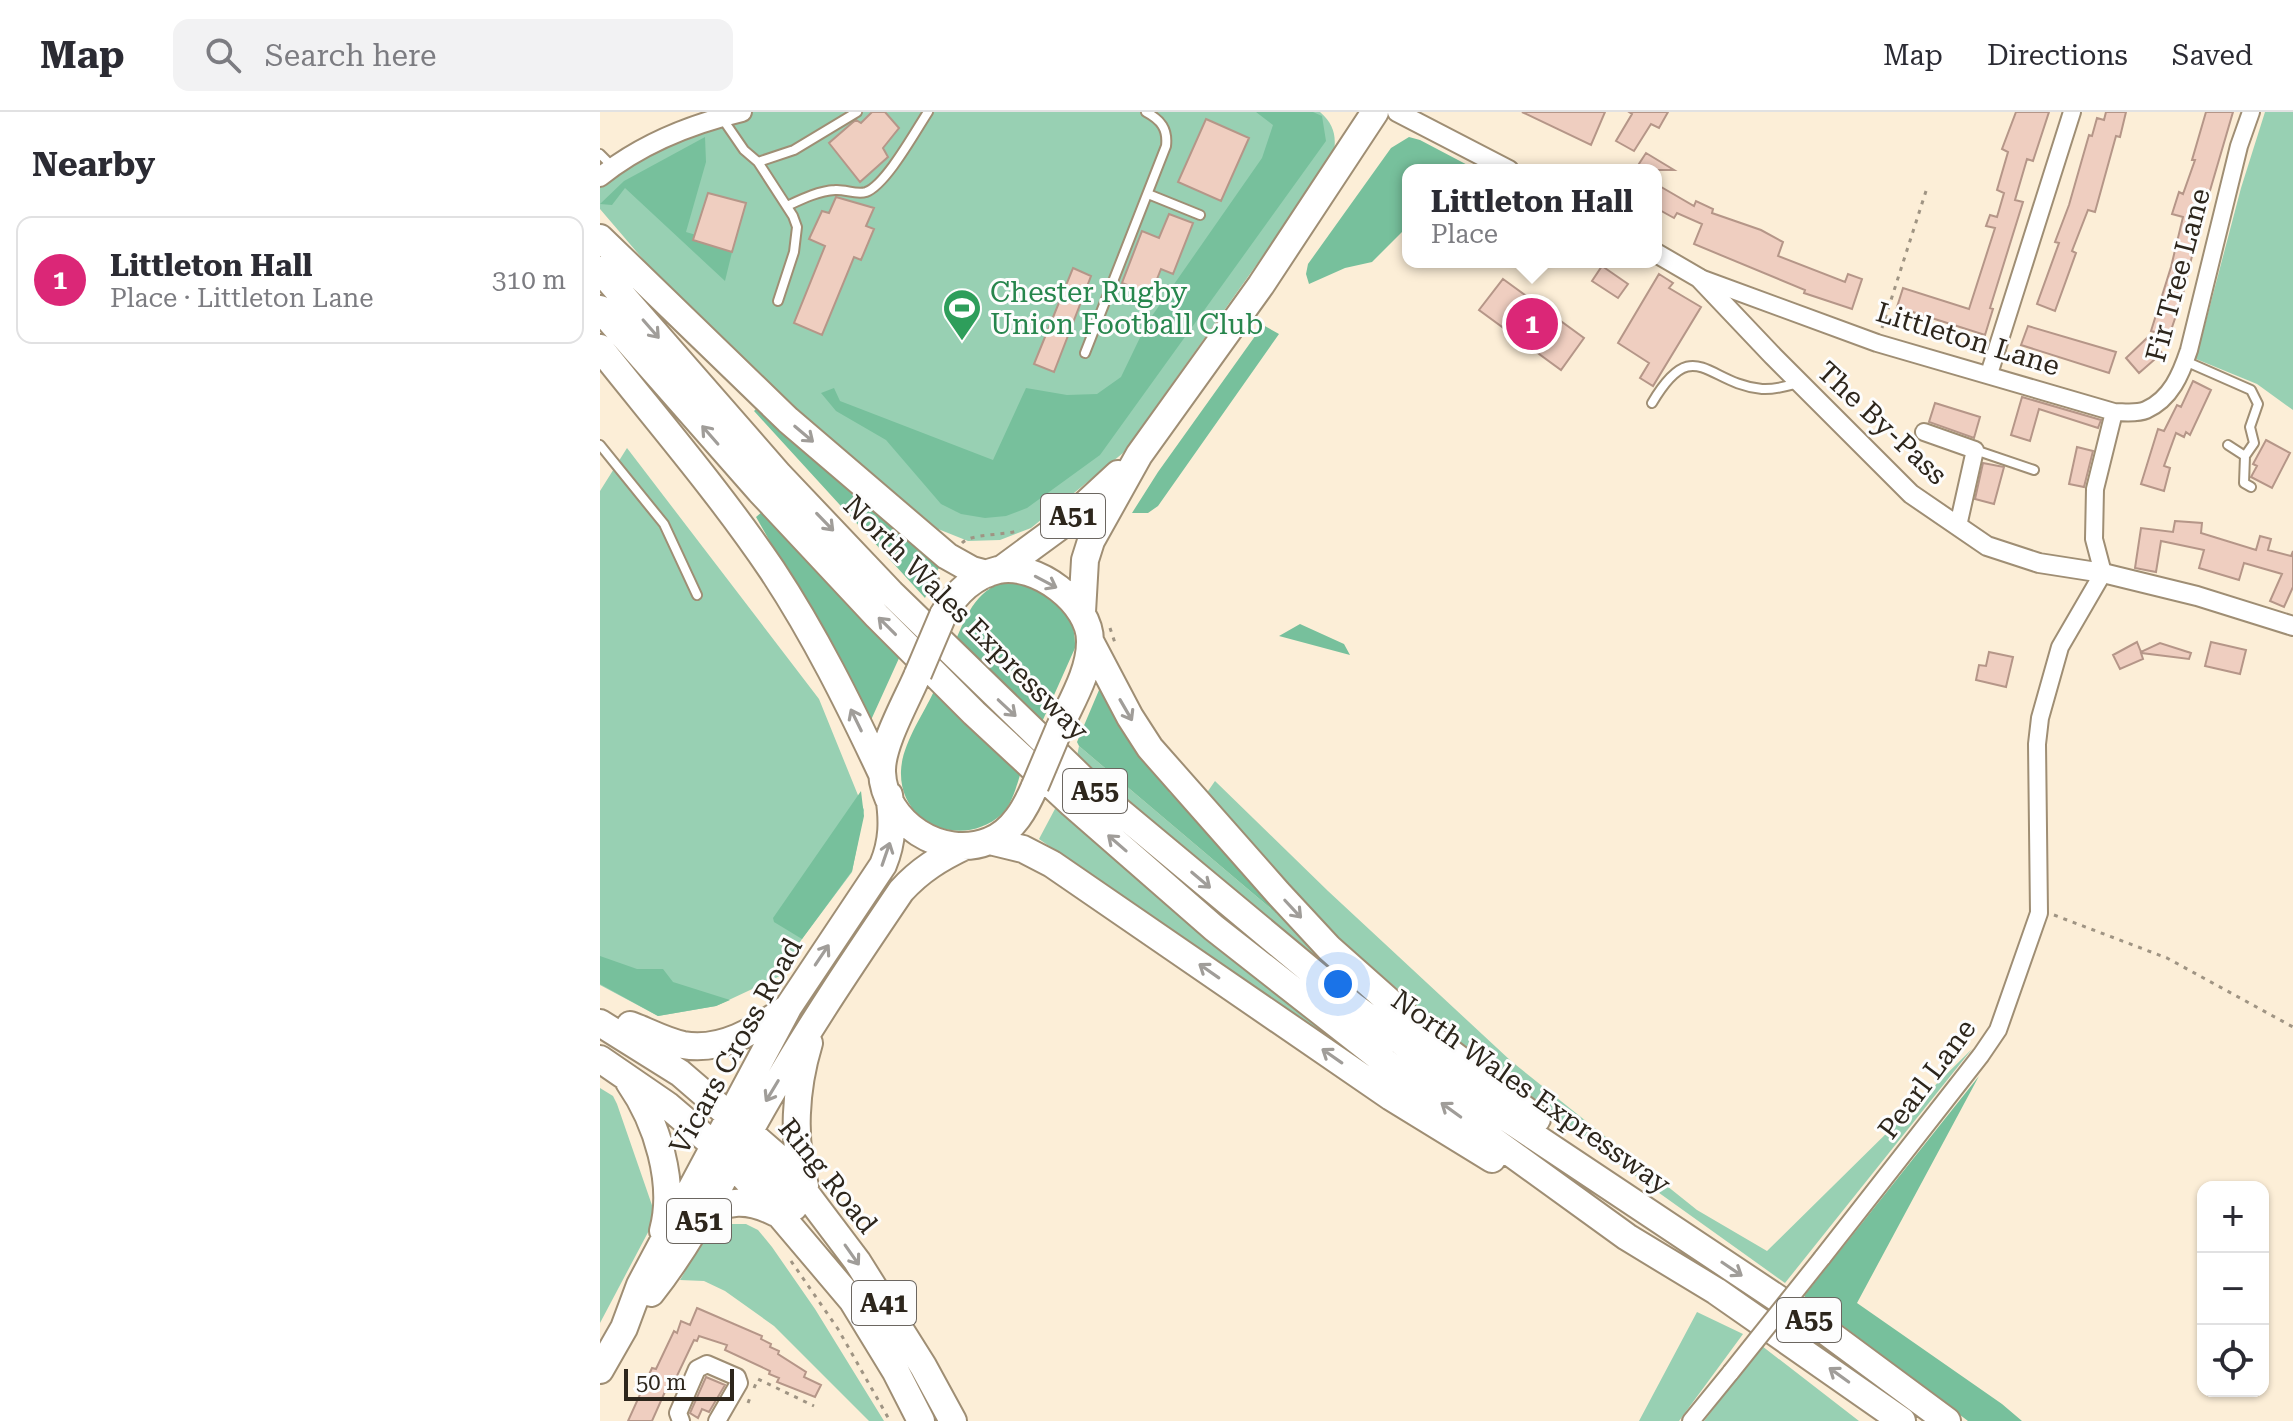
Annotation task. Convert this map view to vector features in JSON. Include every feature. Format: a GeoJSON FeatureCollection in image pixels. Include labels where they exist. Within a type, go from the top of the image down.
{"type":"FeatureCollection","features":[{"type":"Feature","properties":{"kind":"highway","name":"A51"},"geometry":{"type":"LineString","coordinates":[[1082,612],[1084,569],[1091,541],[1139,455],[1261,285],[1367,115]]}},
{"type":"Feature","properties":{"kind":"highway"},"geometry":{"type":"LineString","coordinates":[[600,238],[788,420],[947,556],[972,570],[994,571]]}},
{"type":"Feature","properties":{"kind":"highway","name":"North Wales Expressway"},"geometry":{"type":"LineString","coordinates":[[600,270],[800,496],[989,691],[1095,791],[1353,1006],[1490,1107],[1816,1324],[1947,1421]]}},
{"type":"Feature","properties":{"kind":"highway","name":"North Wales Expressway"},"geometry":{"type":"LineString","coordinates":[[600,309],[760,491],[877,616],[974,713],[1072,804],[1214,928],[1385,1062],[1627,1237],[1716,1291],[1902,1421]]}},
{"type":"Feature","properties":{"kind":"highway"},"geometry":{"type":"LineString","coordinates":[[600,348],[737,521],[771,569],[829,666],[897,812],[915,832],[941,844],[1023,849],[1052,864],[1391,1097],[1627,1237]]}},
{"type":"Feature","properties":{"kind":"highway","name":"A51"},"geometry":{"type":"LineString","coordinates":[[885,784],[888,746],[943,615],[956,595],[1066,522],[1139,455]]}},
{"type":"Feature","properties":{"kind":"highway","name":"A51"},"geometry":{"type":"LineString","coordinates":[[978,844],[1015,823],[1035,786],[1082,676],[1090,641],[1088,625],[1071,598],[1045,580],[1016,570],[994,571]]}},
{"type":"Feature","properties":{"kind":"highway"},"geometry":{"type":"LineString","coordinates":[[1090,641],[1150,748],[1329,948],[1426,1034],[1595,1163],[1667,1226]]}},
{"type":"Feature","properties":{"kind":"highway","name":"Vicars Cross Road"},"geometry":{"type":"LineString","coordinates":[[600,1370],[624,1328],[664,1277],[701,1218],[731,1139],[789,1006],[883,865],[892,829],[885,784]]}},
{"type":"Feature","properties":{"kind":"highway","name":"Vicars Cross Road"},"geometry":{"type":"LineString","coordinates":[[624,1328],[640,1285],[659,1250],[901,891],[935,861],[978,844]]}},
{"type":"Feature","properties":{"kind":"highway"},"geometry":{"type":"LineString","coordinates":[[806,1191],[799,1156],[798,1098],[806,1055],[825,1003]]}},
{"type":"Feature","properties":{"kind":"highway"},"geometry":{"type":"LineString","coordinates":[[600,1015],[669,1041],[708,1046],[735,1039],[789,1006]]}},
{"type":"Feature","properties":{"kind":"highway","name":"Ring Road"},"geometry":{"type":"LineString","coordinates":[[600,1023],[680,1073],[731,1139],[780,1215],[852,1300],[896,1372],[921,1421]]}},
{"type":"Feature","properties":{"kind":"highway"},"geometry":{"type":"LineString","coordinates":[[600,1030],[689,1100],[731,1139],[816,1235],[852,1300]]}},
{"type":"Feature","properties":{"kind":"highway","name":"Ring Road"},"geometry":{"type":"LineString","coordinates":[[600,1059],[669,1107],[731,1139],[780,1159],[857,1261],[953,1421]]}},
{"type":"Feature","properties":{"kind":"highway"},"geometry":{"type":"LineString","coordinates":[[624,1074],[645,1108],[668,1188],[667,1216],[659,1250]]}},
{"type":"Feature","properties":{"kind":"highway"},"geometry":{"type":"LineString","coordinates":[[701,1218],[720,1204],[740,1202],[763,1206],[780,1215]]}},
{"type":"Feature","properties":{"kind":"street"},"geometry":{"type":"LineString","coordinates":[[604,166],[647,144],[742,112]]}},
{"type":"Feature","properties":{"kind":"street"},"geometry":{"type":"LineString","coordinates":[[1397,112],[1497,164]]}},
{"type":"Feature","properties":{"kind":"street"},"geometry":{"type":"LineString","coordinates":[[1989,374],[2072,112]]}},
{"type":"Feature","properties":{"kind":"street","name":"Fir Tree Lane"},"geometry":{"type":"LineString","coordinates":[[2114,412],[2144,411],[2166,396],[2180,377],[2239,146],[2251,112]]}},
{"type":"Feature","properties":{"kind":"street","name":"Littleton Lane"},"geometry":{"type":"LineString","coordinates":[[1662,256],[1699,278],[1877,343],[2114,412]]}},
{"type":"Feature","properties":{"kind":"street","name":"The By-Pass"},"geometry":{"type":"LineString","coordinates":[[1699,278],[1911,494],[1987,546],[2039,563],[2103,573],[2197,596],[2293,626]]}},
{"type":"Feature","properties":{"kind":"street"},"geometry":{"type":"LineString","coordinates":[[2103,573],[2094,539],[2095,489],[2114,412]]}},
{"type":"Feature","properties":{"kind":"street"},"geometry":{"type":"LineString","coordinates":[[1924,432],[1975,450],[1958,526]]}},
{"type":"Feature","properties":{"kind":"street","name":"Pearl Lane"},"geometry":{"type":"LineString","coordinates":[[1691,1421],[1998,1030],[2039,913],[2037,744],[2040,718],[2060,647],[2103,573]]}},
{"type":"Feature","properties":{"kind":"street"},"geometry":{"type":"LineString","coordinates":[[681,1421],[678,1413],[697,1369],[707,1364],[737,1377],[739,1383],[717,1421]]}},
{"type":"Feature","properties":{"kind":"lane"},"geometry":{"type":"LineString","coordinates":[[758,162],[794,150],[857,112]]}},
{"type":"Feature","properties":{"kind":"lane"},"geometry":{"type":"LineString","coordinates":[[787,206],[811,195],[834,190],[858,193],[871,189],[905,149],[928,112]]}},
{"type":"Feature","properties":{"kind":"lane"},"geometry":{"type":"LineString","coordinates":[[1085,353],[1166,146],[1167,134],[1159,120],[1146,112]]}},
{"type":"Feature","properties":{"kind":"lane"},"geometry":{"type":"LineString","coordinates":[[722,117],[744,150],[758,162],[797,227],[778,301]]}},
{"type":"Feature","properties":{"kind":"lane"},"geometry":{"type":"LineString","coordinates":[[1148,194],[1200,215]]}},
{"type":"Feature","properties":{"kind":"lane"},"geometry":{"type":"LineString","coordinates":[[2185,361],[2251,390],[2258,404],[2250,427],[2254,443],[2245,456],[2244,483],[2251,487]]}},
{"type":"Feature","properties":{"kind":"lane"},"geometry":{"type":"LineString","coordinates":[[1652,403],[1663,383],[1685,366],[1698,365],[1760,389],[1779,389],[1799,383]]}},
{"type":"Feature","properties":{"kind":"lane"},"geometry":{"type":"LineString","coordinates":[[600,445],[664,524],[697,595]]}},
{"type":"Feature","properties":{"kind":"lane"},"geometry":{"type":"LineString","coordinates":[[2228,445],[2245,456]]}},
{"type":"Feature","properties":{"kind":"lane"},"geometry":{"type":"LineString","coordinates":[[1975,450],[2034,470]]}},
{"type":"Feature","properties":{"kind":"path"},"geometry":{"type":"LineString","coordinates":[[1877,343],[1926,191]]}},
{"type":"Feature","properties":{"kind":"path"},"geometry":{"type":"LineString","coordinates":[[2039,913],[2055,916],[2167,958],[2293,1027]]}},
{"type":"Feature","properties":{"kind":"path"},"geometry":{"type":"LineString","coordinates":[[784,1251],[838,1329],[890,1421]]}},
{"type":"Feature","properties":{"kind":"path"},"geometry":{"type":"LineString","coordinates":[[748,1403],[758,1379],[814,1406]]}},
{"type":"Feature","properties":{"kind":"green space","name":"Chester Rugby Union Football Club"},"geometry":{"type":"Polygon","coordinates":[[[742,112],[1320,112],[1332,127],[1335,144],[1333,157],[1123,453],[1031,528],[1000,540],[968,541],[938,529],[773,390],[677,299],[600,209],[600,177],[742,112]]]}},
{"type":"Feature","properties":{"kind":"green space"},"geometry":{"type":"Polygon","coordinates":[[[1256,112],[1313,112],[1322,116],[1326,141],[1100,455],[1027,508],[1006,516],[985,518],[961,514],[941,504],[886,440],[836,411],[821,393],[834,388],[840,401],[993,460],[1026,388],[1067,395],[1097,394],[1121,377],[1147,323],[1262,158],[1273,125],[1256,112]]]}},
{"type":"Feature","properties":{"kind":"green space"},"geometry":{"type":"Polygon","coordinates":[[[2265,112],[2293,112],[2293,410],[2257,384],[2196,359],[2241,188],[2265,112]]]}},
{"type":"Feature","properties":{"kind":"green space"},"geometry":{"type":"Polygon","coordinates":[[[705,137],[706,162],[686,232],[734,244],[725,281],[625,188],[612,205],[600,204],[624,181],[705,137]]]}},
{"type":"Feature","properties":{"kind":"green space"},"geometry":{"type":"Polygon","coordinates":[[[1409,137],[1466,164],[1402,164],[1402,232],[1372,262],[1345,268],[1309,284],[1306,274],[1308,264],[1391,148],[1409,137]]]}},
{"type":"Feature","properties":{"kind":"green space"},"geometry":{"type":"Polygon","coordinates":[[[1263,325],[1279,334],[1158,506],[1148,513],[1132,513],[1158,472],[1263,325]]]}},
{"type":"Feature","properties":{"kind":"green space"},"geometry":{"type":"Polygon","coordinates":[[[757,408],[836,480],[940,565],[925,598],[754,411],[757,408]]]}},
{"type":"Feature","properties":{"kind":"green space"},"geometry":{"type":"Polygon","coordinates":[[[627,448],[819,699],[864,810],[852,872],[802,939],[780,976],[716,1006],[658,1016],[600,985],[600,491],[627,448]]]}},
{"type":"Feature","properties":{"kind":"green space"},"geometry":{"type":"Polygon","coordinates":[[[763,511],[900,656],[871,720],[756,517],[763,511]]]}},
{"type":"Feature","properties":{"kind":"green space"},"geometry":{"type":"Polygon","coordinates":[[[1012,581],[1057,602],[1071,622],[1074,634],[1075,648],[1042,722],[955,642],[975,602],[990,588],[1012,581]]]}},
{"type":"Feature","properties":{"kind":"green space"},"geometry":{"type":"Polygon","coordinates":[[[1300,624],[1344,644],[1350,655],[1279,636],[1300,624]]]}},
{"type":"Feature","properties":{"kind":"green space"},"geometry":{"type":"Polygon","coordinates":[[[1102,683],[1170,793],[1279,909],[1276,913],[1079,746],[1077,742],[1102,683]]]}},
{"type":"Feature","properties":{"kind":"green space"},"geometry":{"type":"Polygon","coordinates":[[[934,691],[1020,775],[1013,796],[1002,814],[970,830],[936,826],[922,818],[903,790],[901,771],[905,750],[934,691]]]}},
{"type":"Feature","properties":{"kind":"green space"},"geometry":{"type":"Polygon","coordinates":[[[1079,746],[1275,912],[1279,909],[1435,1056],[1215,879],[1077,756],[1079,746]]]}},
{"type":"Feature","properties":{"kind":"green space"},"geometry":{"type":"Polygon","coordinates":[[[1215,781],[1511,1061],[1697,1210],[1767,1251],[1972,1049],[1785,1283],[1525,1097],[1347,946],[1257,853],[1206,794],[1215,781]]]}},
{"type":"Feature","properties":{"kind":"green space"},"geometry":{"type":"Polygon","coordinates":[[[861,791],[864,816],[852,871],[802,939],[774,922],[773,918],[861,791]]]}},
{"type":"Feature","properties":{"kind":"green space"},"geometry":{"type":"Polygon","coordinates":[[[1056,807],[1396,1081],[1391,1088],[1039,839],[1056,807]]]}},
{"type":"Feature","properties":{"kind":"green space"},"geometry":{"type":"Polygon","coordinates":[[[600,956],[637,969],[663,969],[673,982],[730,1000],[716,1006],[658,1016],[600,984],[600,956]]]}},
{"type":"Feature","properties":{"kind":"green space"},"geometry":{"type":"Polygon","coordinates":[[[1979,1076],[1857,1303],[2022,1421],[1968,1421],[1804,1296],[1979,1076]]]}},
{"type":"Feature","properties":{"kind":"green space"},"geometry":{"type":"Polygon","coordinates":[[[600,1088],[613,1096],[617,1104],[654,1211],[654,1221],[600,1323],[600,1088]]]}},
{"type":"Feature","properties":{"kind":"green space"},"geometry":{"type":"Polygon","coordinates":[[[731,1224],[746,1224],[758,1230],[772,1247],[815,1309],[884,1421],[869,1421],[774,1326],[725,1291],[704,1281],[680,1280],[707,1239],[731,1224]]]}},
{"type":"Feature","properties":{"kind":"green space"},"geometry":{"type":"Polygon","coordinates":[[[1697,1312],[1743,1334],[1679,1421],[1639,1421],[1697,1312]]]}},
{"type":"Feature","properties":{"kind":"green space"},"geometry":{"type":"Polygon","coordinates":[[[1762,1346],[1859,1421],[1704,1421],[1762,1346]]]}},
{"type":"Feature","properties":{"kind":"building"},"geometry":{"type":"Polygon","coordinates":[[[872,112],[885,112],[899,128],[883,148],[888,157],[860,182],[829,143],[856,120],[861,123],[872,112]]]}},
{"type":"Feature","properties":{"kind":"building"},"geometry":{"type":"Polygon","coordinates":[[[1522,112],[1605,112],[1591,145],[1522,112]]]}},
{"type":"Feature","properties":{"kind":"building"},"geometry":{"type":"Polygon","coordinates":[[[1629,112],[1668,112],[1659,128],[1651,124],[1634,151],[1616,141],[1632,114],[1629,112]]]}},
{"type":"Feature","properties":{"kind":"building"},"geometry":{"type":"Polygon","coordinates":[[[2016,112],[2049,112],[2033,161],[2027,159],[2015,200],[2023,202],[1990,308],[1993,309],[1985,335],[1897,307],[1903,288],[1969,309],[1995,228],[1986,226],[1990,215],[1997,217],[2004,193],[1997,190],[2008,152],[2002,149],[2016,112]]]}},
{"type":"Feature","properties":{"kind":"building"},"geometry":{"type":"Polygon","coordinates":[[[2106,112],[2126,112],[2120,137],[2116,136],[2095,212],[2088,210],[2072,251],[2076,253],[2055,311],[2037,304],[2059,243],[2055,242],[2089,135],[2092,136],[2097,118],[2104,120],[2106,112]]]}},
{"type":"Feature","properties":{"kind":"building"},"geometry":{"type":"Polygon","coordinates":[[[2206,112],[2233,112],[2169,336],[2151,331],[2183,217],[2172,214],[2195,160],[2192,160],[2206,112]]]}},
{"type":"Feature","properties":{"kind":"building"},"geometry":{"type":"Polygon","coordinates":[[[1206,119],[1249,138],[1221,201],[1178,182],[1206,119]]]}},
{"type":"Feature","properties":{"kind":"building"},"geometry":{"type":"Polygon","coordinates":[[[1646,153],[1674,170],[1662,170],[1662,164],[1639,164],[1646,153]]]}},
{"type":"Feature","properties":{"kind":"building"},"geometry":{"type":"Polygon","coordinates":[[[1662,187],[1694,206],[1696,201],[1713,209],[1712,213],[1761,230],[1783,242],[1778,256],[1845,282],[1848,274],[1862,279],[1852,309],[1804,293],[1805,290],[1694,244],[1702,224],[1677,213],[1674,218],[1662,211],[1662,187]]]}},
{"type":"Feature","properties":{"kind":"building"},"geometry":{"type":"Polygon","coordinates":[[[708,193],[746,203],[732,252],[693,240],[708,193]]]}},
{"type":"Feature","properties":{"kind":"building"},"geometry":{"type":"Polygon","coordinates":[[[836,197],[874,208],[866,226],[874,229],[861,260],[854,257],[822,335],[794,323],[825,246],[809,239],[822,211],[829,213],[836,197]]]}},
{"type":"Feature","properties":{"kind":"building"},"geometry":{"type":"Polygon","coordinates":[[[1169,214],[1193,223],[1173,274],[1161,269],[1151,294],[1122,283],[1142,231],[1159,238],[1169,214]]]}},
{"type":"Feature","properties":{"kind":"building"},"geometry":{"type":"Polygon","coordinates":[[[1073,268],[1091,276],[1054,372],[1034,364],[1073,268]]]}},
{"type":"Feature","properties":{"kind":"building"},"geometry":{"type":"Polygon","coordinates":[[[1601,268],[1605,268],[1628,284],[1618,298],[1592,281],[1601,268]]]}},
{"type":"Feature","properties":{"kind":"building"},"geometry":{"type":"Polygon","coordinates":[[[1659,274],[1673,283],[1669,288],[1701,307],[1653,386],[1640,378],[1649,363],[1618,343],[1659,274]]]}},
{"type":"Feature","properties":{"kind":"building"},"geometry":{"type":"Polygon","coordinates":[[[1503,279],[1584,338],[1561,370],[1479,310],[1503,279]]]}},
{"type":"Feature","properties":{"kind":"building"},"geometry":{"type":"Polygon","coordinates":[[[2028,326],[2116,352],[2109,373],[2021,345],[2028,326]]]}},
{"type":"Feature","properties":{"kind":"building"},"geometry":{"type":"Polygon","coordinates":[[[2148,337],[2162,353],[2139,373],[2126,358],[2148,337]]]}},
{"type":"Feature","properties":{"kind":"building"},"geometry":{"type":"Polygon","coordinates":[[[2193,381],[2211,390],[2190,435],[2186,432],[2184,437],[2176,433],[2164,466],[2170,468],[2164,491],[2141,484],[2158,429],[2164,431],[2177,405],[2181,407],[2193,381]]]}},
{"type":"Feature","properties":{"kind":"building"},"geometry":{"type":"Polygon","coordinates":[[[2022,397],[2101,420],[2098,428],[2039,409],[2030,441],[2011,435],[2022,397]]]}},
{"type":"Feature","properties":{"kind":"building"},"geometry":{"type":"Polygon","coordinates":[[[1935,403],[1980,417],[1974,438],[1929,422],[1935,403]]]}},
{"type":"Feature","properties":{"kind":"building"},"geometry":{"type":"Polygon","coordinates":[[[2266,440],[2290,453],[2272,488],[2251,477],[2257,466],[2253,464],[2266,440]]]}},
{"type":"Feature","properties":{"kind":"building"},"geometry":{"type":"Polygon","coordinates":[[[2077,447],[2093,451],[2084,487],[2069,484],[2077,447]]]}},
{"type":"Feature","properties":{"kind":"building"},"geometry":{"type":"Polygon","coordinates":[[[1983,463],[2004,467],[1994,504],[1975,499],[1983,463]]]}},
{"type":"Feature","properties":{"kind":"building"},"geometry":{"type":"Polygon","coordinates":[[[2175,521],[2202,523],[2201,533],[2256,550],[2260,536],[2271,539],[2268,550],[2291,556],[2293,551],[2293,587],[2284,607],[2270,601],[2282,574],[2244,563],[2239,580],[2199,568],[2204,550],[2161,541],[2156,572],[2135,568],[2141,528],[2173,532],[2175,521]]]}},
{"type":"Feature","properties":{"kind":"building"},"geometry":{"type":"Polygon","coordinates":[[[2137,642],[2141,652],[2160,643],[2191,653],[2189,659],[2141,653],[2143,659],[2120,669],[2113,655],[2137,642]]]}},
{"type":"Feature","properties":{"kind":"building"},"geometry":{"type":"Polygon","coordinates":[[[2211,642],[2246,650],[2240,674],[2205,666],[2211,642]]]}},
{"type":"Feature","properties":{"kind":"building"},"geometry":{"type":"Polygon","coordinates":[[[1989,652],[2013,657],[2006,687],[1976,680],[1979,665],[1986,666],[1989,652]]]}},
{"type":"Feature","properties":{"kind":"building"},"geometry":{"type":"Polygon","coordinates":[[[697,1308],[762,1336],[761,1339],[771,1344],[770,1347],[779,1351],[778,1354],[806,1372],[804,1377],[821,1385],[815,1397],[777,1382],[779,1378],[769,1374],[770,1371],[725,1350],[727,1345],[699,1336],[697,1341],[694,1340],[676,1378],[672,1376],[652,1421],[628,1421],[652,1368],[656,1369],[674,1331],[677,1333],[681,1321],[690,1325],[697,1308]]]}},
{"type":"Feature","properties":{"kind":"building"},"geometry":{"type":"Polygon","coordinates":[[[706,1377],[725,1385],[709,1412],[702,1409],[698,1418],[690,1413],[706,1377]]]}},
{"type":"Feature","properties":{"kind":"place","name":"Littleton Hall"},"geometry":{"type":"Point","coordinates":[1532,324]}},
{"type":"Feature","properties":{"kind":"place","name":"Chester Rugby Union Football Club"},"geometry":{"type":"Point","coordinates":[962,342]}}]}
